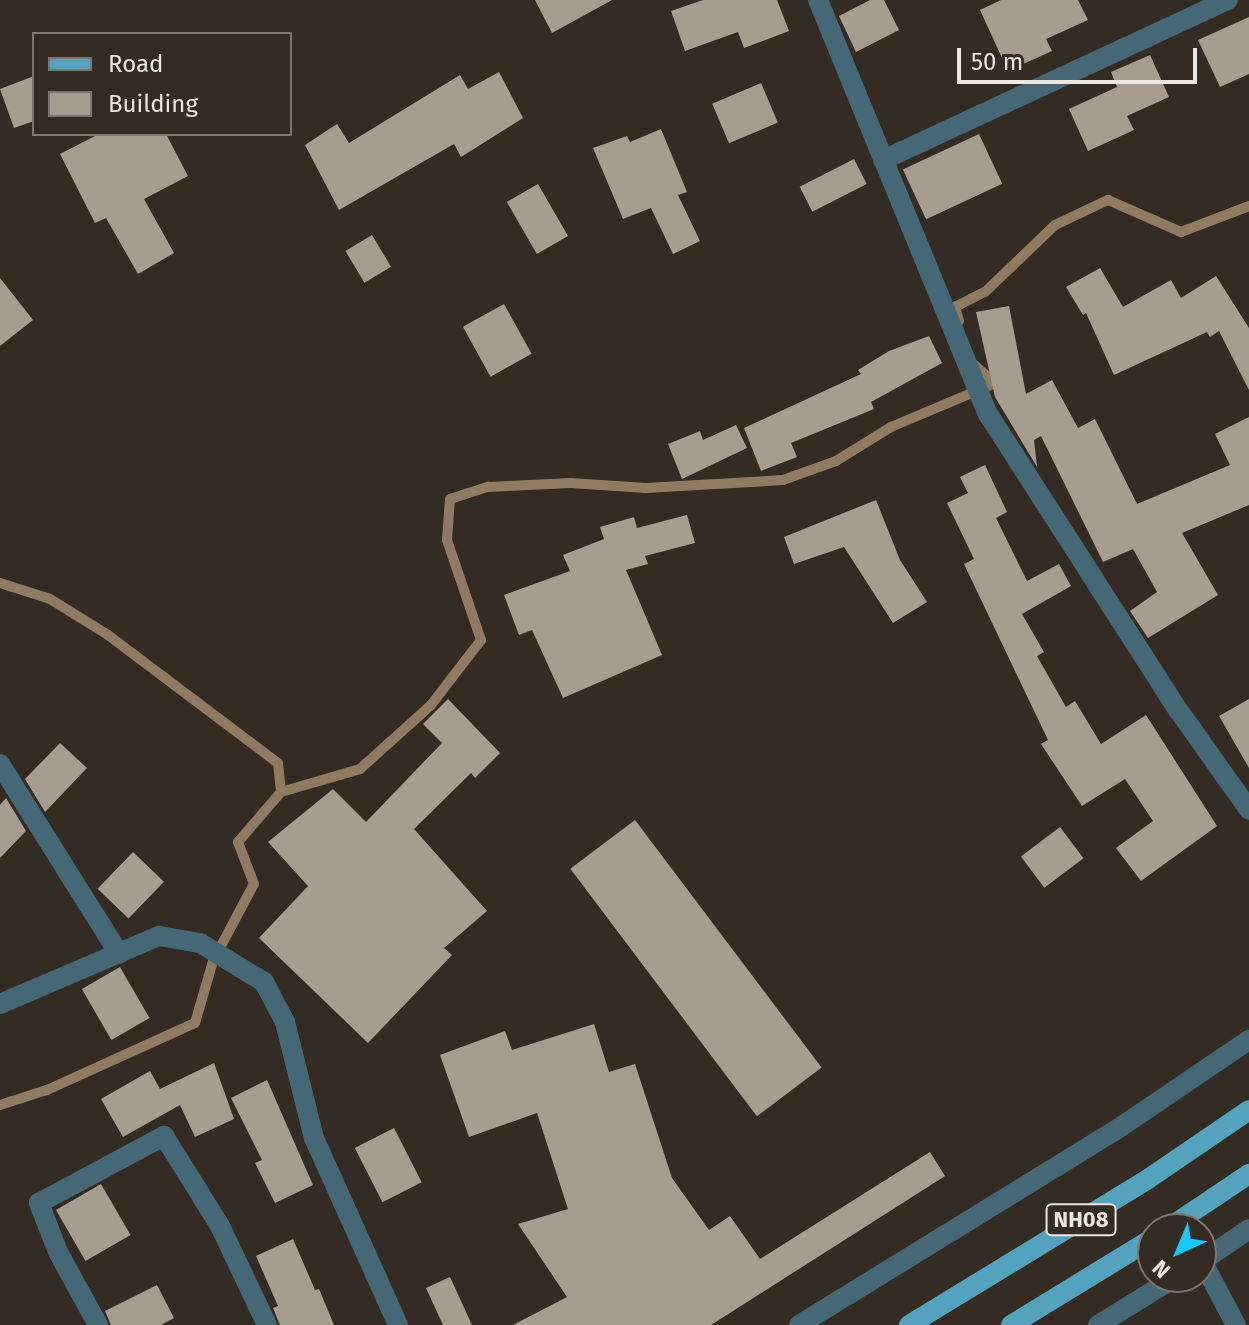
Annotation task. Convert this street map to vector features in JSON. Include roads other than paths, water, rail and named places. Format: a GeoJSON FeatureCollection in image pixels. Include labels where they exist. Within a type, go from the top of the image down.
{"type":"FeatureCollection","features":[{"type":"Feature","properties":{"kind":"main road","name":"NH08"},"geometry":{"type":"LineString","coordinates":[[909,1325],[1148,1179],[1249,1110]]}},
{"type":"Feature","properties":{"kind":"main road"},"geometry":{"type":"LineString","coordinates":[[1191,1213],[1249,1174]]}},
{"type":"Feature","properties":{"kind":"main road","name":"NH08"},"geometry":{"type":"LineString","coordinates":[[1011,1325],[1137,1248]]}},
{"type":"Feature","properties":{"kind":"street"},"geometry":{"type":"LineString","coordinates":[[818,0],[985,408],[1179,711],[1249,810]]}},
{"type":"Feature","properties":{"kind":"street"},"geometry":{"type":"LineString","coordinates":[[883,160],[1228,0]]}},
{"type":"Feature","properties":{"kind":"street"},"geometry":{"type":"LineString","coordinates":[[3,775],[119,954]]}},
{"type":"Feature","properties":{"kind":"street"},"geometry":{"type":"LineString","coordinates":[[0,1004],[159,936],[200,943],[231,959],[264,982],[278,999],[314,1138],[398,1325]]}},
{"type":"Feature","properties":{"kind":"street"},"geometry":{"type":"LineString","coordinates":[[799,1325],[1116,1130],[1249,1040]]}},
{"type":"Feature","properties":{"kind":"street"},"geometry":{"type":"LineString","coordinates":[[98,1325],[58,1252],[39,1203],[164,1136],[220,1226],[267,1325]]}},
{"type":"Feature","properties":{"kind":"street"},"geometry":{"type":"LineString","coordinates":[[1217,1251],[1249,1229]]}},
{"type":"Feature","properties":{"kind":"street"},"geometry":{"type":"LineString","coordinates":[[1217,1291],[1236,1325]]}},
{"type":"Feature","properties":{"kind":"street"},"geometry":{"type":"LineString","coordinates":[[1098,1325],[1150,1293]]}},
{"type":"Feature","properties":{"kind":"waterway"},"geometry":{"type":"LineString","coordinates":[[959,321],[955,307],[985,292],[1055,225],[1108,200],[1181,232],[1249,206]]}},
{"type":"Feature","properties":{"kind":"waterway"},"geometry":{"type":"LineString","coordinates":[[0,1105],[47,1090],[195,1023],[213,961],[254,884],[238,842],[281,792],[360,769],[431,705],[481,640],[447,540],[450,499],[488,487],[571,483],[646,488],[783,480],[836,461],[891,427],[995,383],[972,363]]}},
{"type":"Feature","properties":{"kind":"waterway"},"geometry":{"type":"LineString","coordinates":[[0,583],[50,599],[108,635],[278,763],[281,792]]}}]}
